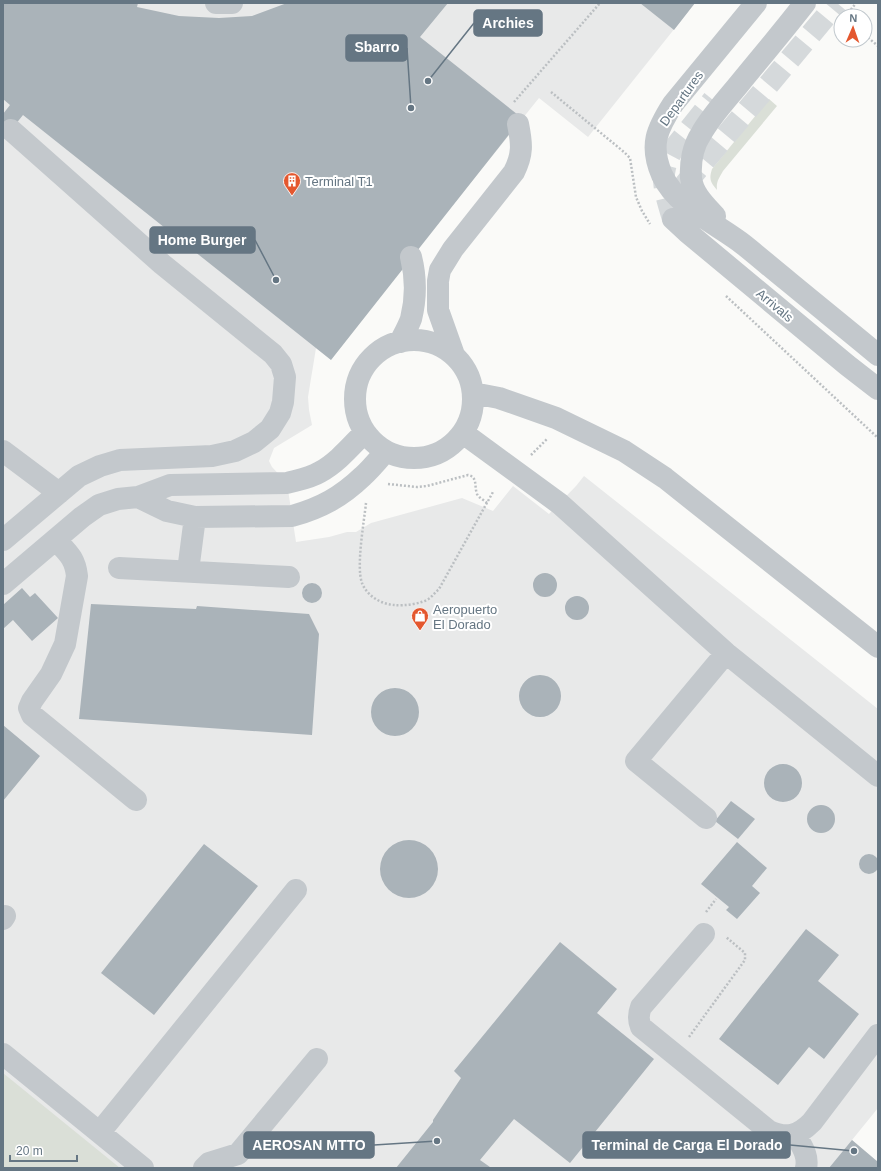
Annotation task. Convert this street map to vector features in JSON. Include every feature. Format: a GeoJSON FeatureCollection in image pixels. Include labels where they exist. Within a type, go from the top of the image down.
{"type":"FeatureCollection","features":[{"type":"Feature","properties":{"kind":"street"},"geometry":{"type":"LineString","coordinates":[[216,3],[232,3]]}},
{"type":"Feature","properties":{"kind":"street","name":"Departures"},"geometry":{"type":"LineString","coordinates":[[756,3],[673,104],[663,120],[658,129],[656,139],[656,156],[658,164],[668,185],[687,205],[744,245],[878,355]]}},
{"type":"Feature","properties":{"kind":"street","name":"Departures"},"geometry":{"type":"LineString","coordinates":[[744,245],[698,196],[691,178],[692,157],[700,134],[708,123],[805,3]]}},
{"type":"Feature","properties":{"kind":"street"},"geometry":{"type":"LineString","coordinates":[[454,355],[438,310],[438,281],[440,270],[453,249],[514,172],[522,151],[518,124]]}},
{"type":"Feature","properties":{"kind":"street"},"geometry":{"type":"LineString","coordinates":[[3,540],[79,476],[100,466],[120,460],[212,456],[235,451],[254,442],[270,429],[280,413],[285,390],[285,377],[281,364],[273,354],[162,264],[11,130]]}},
{"type":"Feature","properties":{"kind":"street","name":"Arrivals"},"geometry":{"type":"LineString","coordinates":[[673,219],[847,365],[878,389]]}},
{"type":"Feature","properties":{"kind":"street"},"geometry":{"type":"LineString","coordinates":[[400,342],[410,320],[414,305],[414,267],[411,257]]}},
{"type":"Feature","properties":{"kind":"street"},"geometry":{"type":"LineString","coordinates":[[415,340],[429,342],[442,347],[454,355],[463,366],[470,379],[473,393],[473,407],[470,421],[463,433],[453,444],[441,452],[428,457],[414,458],[399,456],[386,451],[374,443],[358,420],[355,406],[355,392],[359,378],[366,365],[375,355],[387,347],[400,342],[415,340]]}},
{"type":"Feature","properties":{"kind":"street"},"geometry":{"type":"LineString","coordinates":[[473,393],[499,398],[556,418],[624,451],[665,478],[878,647]]}},
{"type":"Feature","properties":{"kind":"street"},"geometry":{"type":"LineString","coordinates":[[3,584],[82,517],[99,506],[118,499],[138,497],[170,486],[286,483],[304,479],[320,472],[333,462],[365,432]]}},
{"type":"Feature","properties":{"kind":"street"},"geometry":{"type":"LineString","coordinates":[[463,433],[560,504],[726,653],[878,776]]}},
{"type":"Feature","properties":{"kind":"street"},"geometry":{"type":"LineString","coordinates":[[3,451],[59,493]]}},
{"type":"Feature","properties":{"kind":"street"},"geometry":{"type":"LineString","coordinates":[[138,497],[167,511],[195,517],[292,516],[323,505],[342,494],[365,475],[386,451]]}},
{"type":"Feature","properties":{"kind":"street"},"geometry":{"type":"LineString","coordinates":[[188,572],[195,517]]}},
{"type":"Feature","properties":{"kind":"street"},"geometry":{"type":"LineString","coordinates":[[56,540],[76,565],[77,576],[65,644],[51,674],[32,701],[30,708],[32,715],[136,800]]}},
{"type":"Feature","properties":{"kind":"street"},"geometry":{"type":"LineString","coordinates":[[119,568],[290,577]]}},
{"type":"Feature","properties":{"kind":"street"},"geometry":{"type":"LineString","coordinates":[[706,818],[636,761],[726,653]]}},
{"type":"Feature","properties":{"kind":"street"},"geometry":{"type":"LineString","coordinates":[[100,1132],[296,890]]}},
{"type":"Feature","properties":{"kind":"street"},"geometry":{"type":"LineString","coordinates":[[711,928],[641,1007],[638,1015],[638,1021],[641,1027],[768,1131],[786,1136],[804,1130],[812,1122],[878,1035]]}},
{"type":"Feature","properties":{"kind":"street"},"geometry":{"type":"LineString","coordinates":[[3,1054],[143,1168]]}},
{"type":"Feature","properties":{"kind":"street"},"geometry":{"type":"LineString","coordinates":[[204,1168],[208,1163],[237,1161],[317,1059]]}},
{"type":"Feature","properties":{"kind":"street"},"geometry":{"type":"LineString","coordinates":[[795,1134],[806,1153],[806,1168]]}},
{"type":"Feature","properties":{"kind":"path"},"geometry":{"type":"LineString","coordinates":[[514,102],[600,3]]}},
{"type":"Feature","properties":{"kind":"path"},"geometry":{"type":"LineString","coordinates":[[551,92],[624,152]]}},
{"type":"Feature","properties":{"kind":"path"},"geometry":{"type":"LineString","coordinates":[[526,460],[548,439]]}},
{"type":"Feature","properties":{"kind":"path"},"geometry":{"type":"LineString","coordinates":[[383,484],[417,487],[427,486],[468,474],[474,478],[477,493],[487,503]]}},
{"type":"Feature","properties":{"kind":"path"},"geometry":{"type":"LineString","coordinates":[[366,502],[360,566],[362,584],[377,600],[387,604],[412,604],[429,599],[439,589],[493,492]]}},
{"type":"Feature","properties":{"kind":"path"},"geometry":{"type":"LineString","coordinates":[[676,1055],[745,960],[745,953],[711,928],[706,912],[716,899]]}},
{"type":"Feature","properties":{"kind":"shaded area"},"geometry":{"type":"Polygon","coordinates":[[[3,3],[695,3],[588,137],[539,98],[411,257],[331,360],[316,348],[308,397],[312,425],[274,448],[269,461],[272,467],[287,483],[296,542],[329,537],[347,532],[356,532],[371,523],[462,498],[493,511],[513,486],[549,514],[584,476],[878,709],[878,1108],[852,1140],[878,1162],[878,1168],[3,1168],[3,3]]]}},
{"type":"Feature","properties":{"kind":"shaded area"},"geometry":{"type":"Polygon","coordinates":[[[769,99],[777,106],[723,171],[717,182],[717,190],[711,180],[712,169],[769,99]]]}},
{"type":"Feature","properties":{"kind":"shaded area"},"geometry":{"type":"Polygon","coordinates":[[[3,1073],[120,1168],[3,1168],[3,1073]]]}},
{"type":"Feature","properties":{"kind":"building","name":"Terminal T1"},"geometry":{"type":"Polygon","coordinates":[[[3,3],[138,3],[137,7],[179,16],[219,18],[252,16],[287,3],[448,3],[420,37],[522,118],[331,360],[23,115],[3,140],[3,114],[10,105],[3,99],[3,3]]]}},
{"type":"Feature","properties":{"kind":"building"},"geometry":{"type":"Polygon","coordinates":[[[640,3],[695,3],[674,30],[640,3]]]}},
{"type":"Feature","properties":{"kind":"building"},"geometry":{"type":"Polygon","coordinates":[[[545,573],[553,577],[557,585],[553,593],[545,597],[537,593],[533,585],[537,577],[545,573]]]}},
{"type":"Feature","properties":{"kind":"building"},"geometry":{"type":"Polygon","coordinates":[[[312,583],[319,586],[322,593],[319,600],[312,603],[305,600],[302,593],[305,586],[312,583]]]}},
{"type":"Feature","properties":{"kind":"building"},"geometry":{"type":"Polygon","coordinates":[[[22,588],[30,597],[35,593],[58,618],[32,641],[13,620],[3,629],[3,605],[22,588]]]}},
{"type":"Feature","properties":{"kind":"building"},"geometry":{"type":"Polygon","coordinates":[[[572,596],[582,596],[589,603],[589,613],[582,620],[572,620],[565,613],[565,603],[572,596]]]}},
{"type":"Feature","properties":{"kind":"building"},"geometry":{"type":"Polygon","coordinates":[[[91,604],[196,609],[197,606],[309,614],[319,634],[312,735],[79,719],[91,604]]]}},
{"type":"Feature","properties":{"kind":"building"},"geometry":{"type":"Polygon","coordinates":[[[536,675],[544,675],[552,678],[558,684],[561,696],[558,708],[552,714],[544,717],[536,717],[528,714],[522,708],[519,700],[519,692],[522,684],[528,678],[536,675]]]}},
{"type":"Feature","properties":{"kind":"building"},"geometry":{"type":"Polygon","coordinates":[[[395,688],[404,690],[412,695],[417,703],[419,712],[417,721],[412,729],[404,734],[395,736],[386,734],[378,729],[373,721],[371,712],[373,703],[378,695],[386,690],[395,688]]]}},
{"type":"Feature","properties":{"kind":"building"},"geometry":{"type":"Polygon","coordinates":[[[3,725],[40,756],[3,801],[3,725]]]}},
{"type":"Feature","properties":{"kind":"building"},"geometry":{"type":"Polygon","coordinates":[[[779,764],[787,764],[797,769],[801,776],[801,790],[797,797],[787,802],[779,802],[769,797],[767,794],[764,787],[764,779],[769,769],[772,767],[779,764]]]}},
{"type":"Feature","properties":{"kind":"building"},"geometry":{"type":"Polygon","coordinates":[[[731,801],[755,819],[738,839],[715,821],[731,801]]]}},
{"type":"Feature","properties":{"kind":"building"},"geometry":{"type":"Polygon","coordinates":[[[821,805],[831,809],[835,819],[831,829],[821,833],[811,829],[807,819],[811,809],[821,805]]]}},
{"type":"Feature","properties":{"kind":"building"},"geometry":{"type":"Polygon","coordinates":[[[403,840],[415,840],[430,848],[438,863],[438,875],[430,890],[415,898],[403,898],[388,890],[380,875],[380,863],[388,848],[403,840]]]}},
{"type":"Feature","properties":{"kind":"building"},"geometry":{"type":"Polygon","coordinates":[[[737,842],[767,868],[752,886],[760,893],[737,919],[726,910],[729,907],[701,884],[737,842]]]}},
{"type":"Feature","properties":{"kind":"building"},"geometry":{"type":"Polygon","coordinates":[[[204,844],[258,886],[154,1015],[101,973],[204,844]]]}},
{"type":"Feature","properties":{"kind":"building"},"geometry":{"type":"Polygon","coordinates":[[[869,854],[876,857],[879,864],[876,871],[869,874],[862,871],[859,864],[862,857],[869,854]]]}},
{"type":"Feature","properties":{"kind":"building"},"geometry":{"type":"Polygon","coordinates":[[[806,929],[839,955],[818,981],[859,1014],[824,1059],[809,1047],[778,1085],[719,1039],[806,929]]]}},
{"type":"Feature","properties":{"kind":"building"},"geometry":{"type":"Polygon","coordinates":[[[560,942],[617,989],[597,1013],[654,1059],[570,1163],[514,1119],[480,1160],[490,1167],[489,1168],[396,1168],[433,1122],[461,1078],[454,1071],[560,942]]]}},
{"type":"Feature","properties":{"kind":"building"},"geometry":{"type":"Polygon","coordinates":[[[852,1140],[878,1162],[878,1168],[829,1168],[852,1140]]]}},
{"type":"Feature","properties":{"kind":"tunnel"},"geometry":{"type":"LineString","coordinates":[[684,186],[837,3]]}},
{"type":"Feature","properties":{"kind":"tunnel"},"geometry":{"type":"LineString","coordinates":[[673,219],[664,180],[666,164],[672,151],[713,100]]}},
{"type":"Feature","properties":{"kind":"place","name":"Archies"},"geometry":{"type":"Point","coordinates":[428,81]}},
{"type":"Feature","properties":{"kind":"place","name":"Sbarro"},"geometry":{"type":"Point","coordinates":[411,108]}},
{"type":"Feature","properties":{"kind":"place","name":"Terminal T1"},"geometry":{"type":"Point","coordinates":[292,196]}},
{"type":"Feature","properties":{"kind":"place","name":"Home Burger"},"geometry":{"type":"Point","coordinates":[276,280]}},
{"type":"Feature","properties":{"kind":"place","name":"Aeropuerto El Dorado"},"geometry":{"type":"Point","coordinates":[420,631]}},
{"type":"Feature","properties":{"kind":"place","name":"AEROSAN MTTO"},"geometry":{"type":"Point","coordinates":[437,1141]}},
{"type":"Feature","properties":{"kind":"place","name":"Terminal de Carga El Dorado"},"geometry":{"type":"Point","coordinates":[854,1151]}}]}
